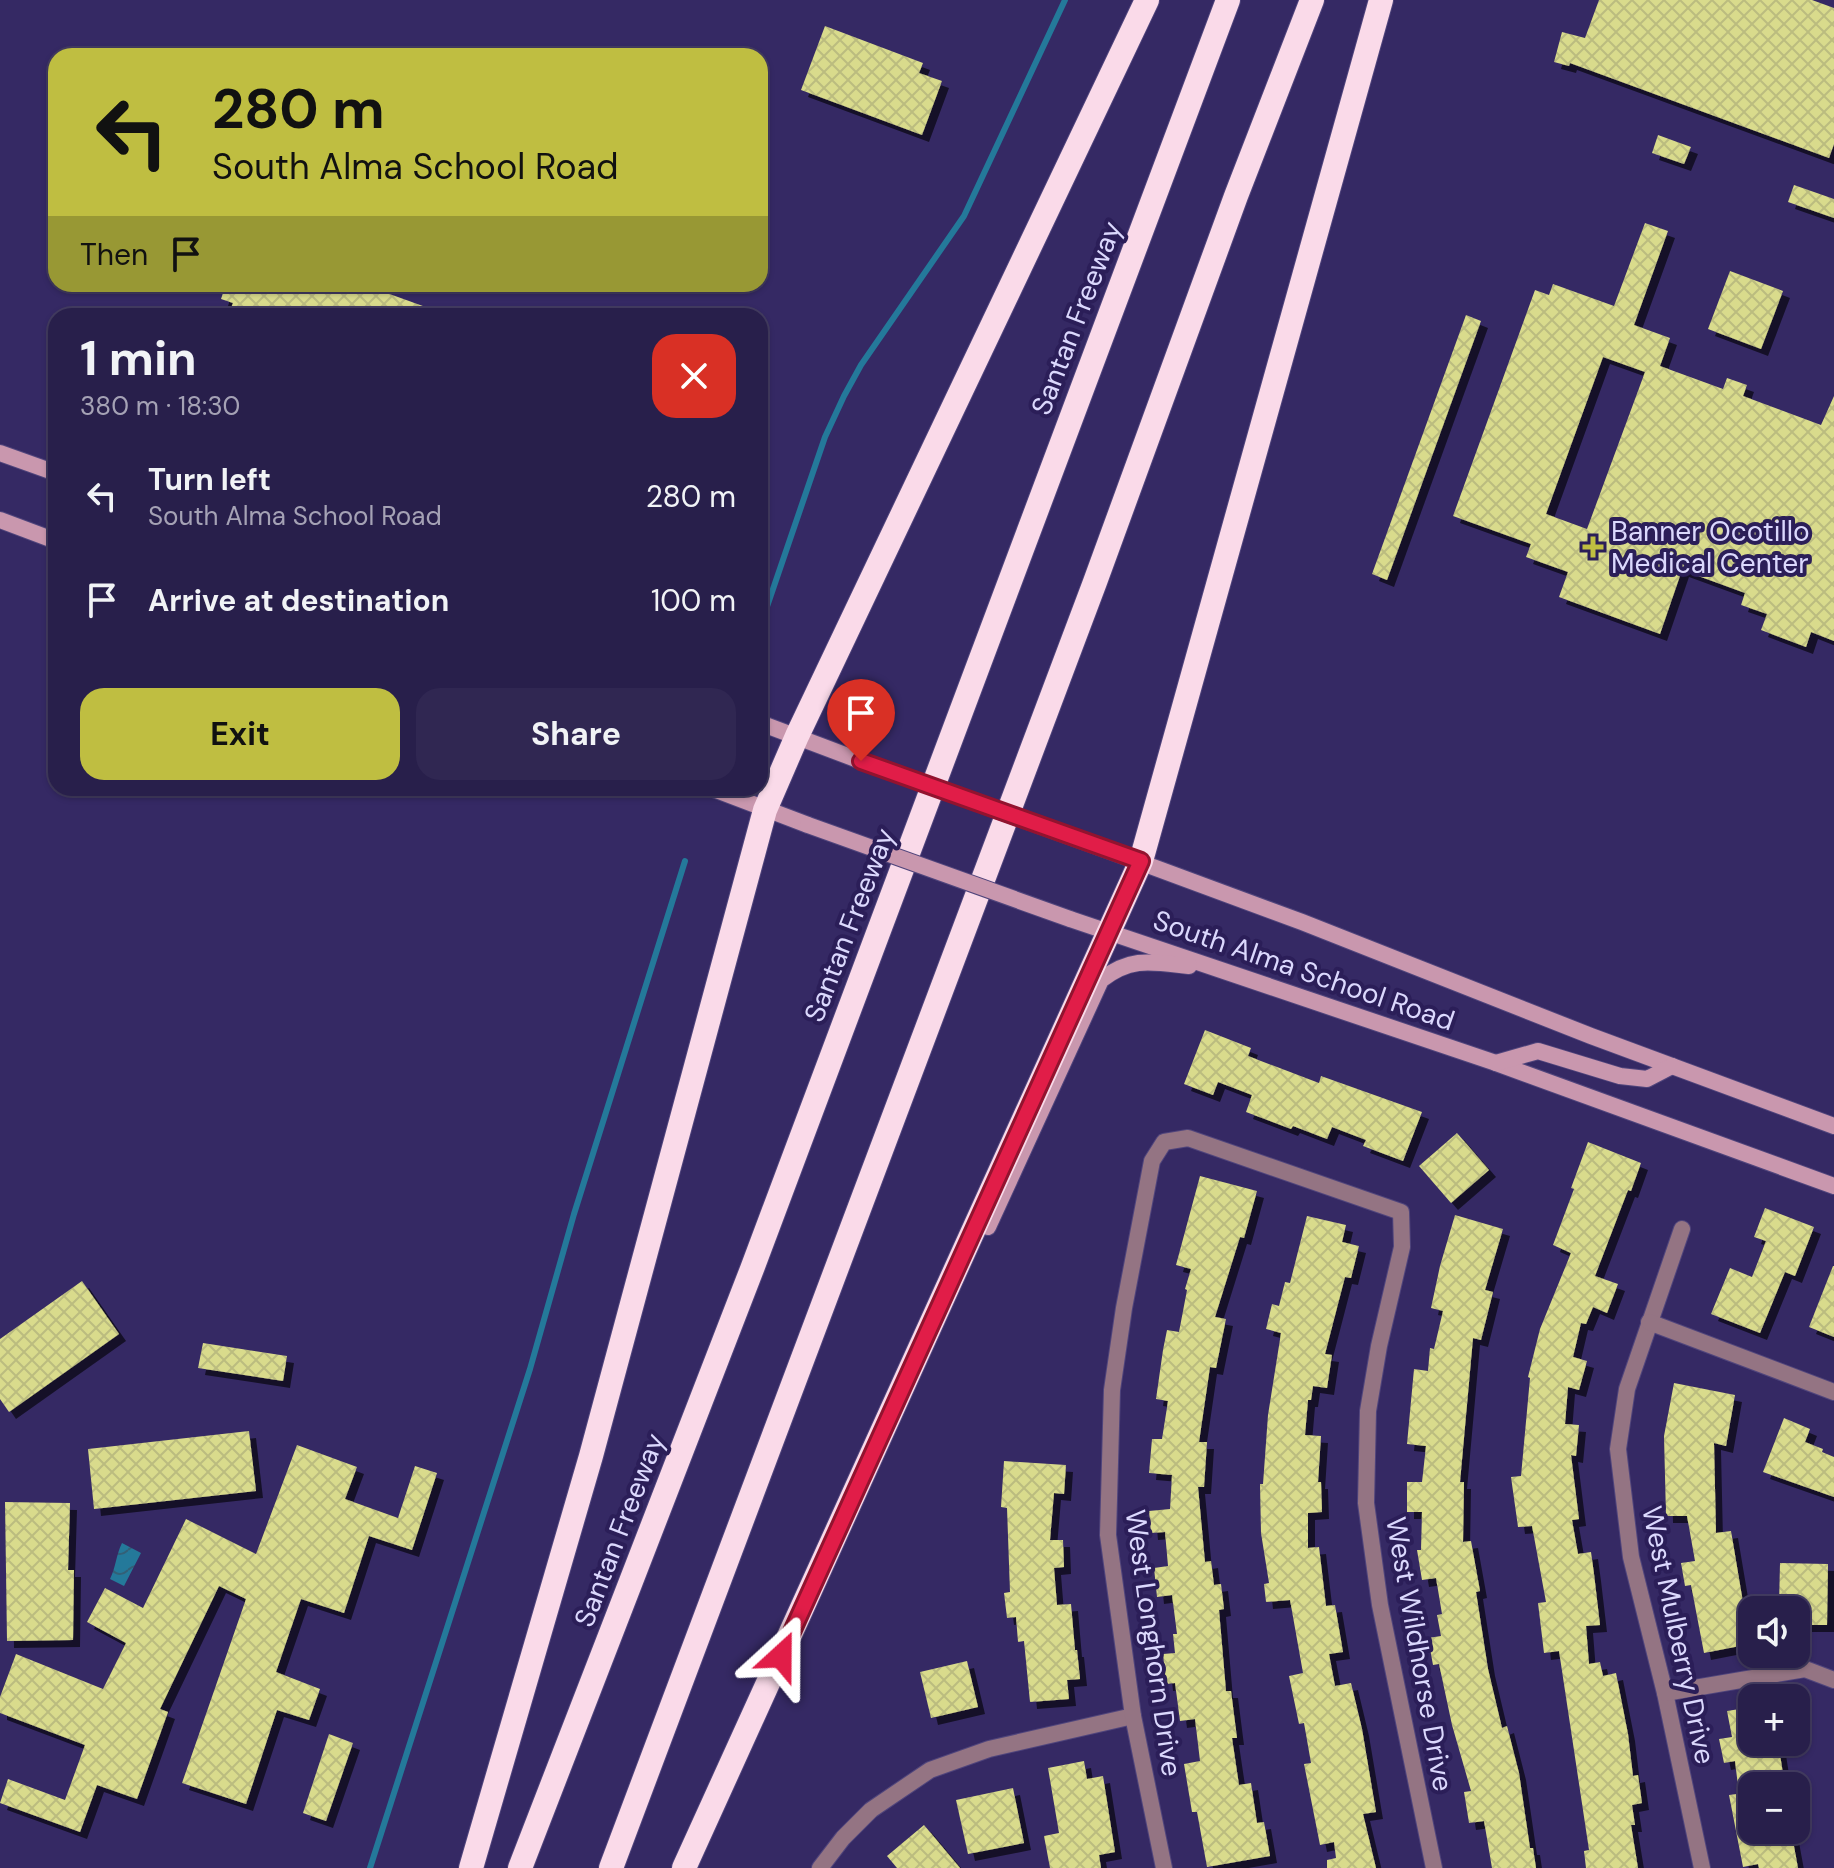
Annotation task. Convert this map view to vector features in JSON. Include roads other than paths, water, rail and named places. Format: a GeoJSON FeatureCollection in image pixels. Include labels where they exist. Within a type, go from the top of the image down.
{"type":"FeatureCollection","features":[{"type":"Feature","properties":{"kind":"highway"},"geometry":{"type":"LineString","coordinates":[[471,1868],[591,1456],[765,810],[797,736],[1147,0]]}},
{"type":"Feature","properties":{"kind":"highway","name":"Santan Freeway"},"geometry":{"type":"LineString","coordinates":[[520,1868],[752,1269],[1228,0]]}},
{"type":"Feature","properties":{"kind":"highway"},"geometry":{"type":"LineString","coordinates":[[611,1868],[1312,0]]}},
{"type":"Feature","properties":{"kind":"highway"},"geometry":{"type":"LineString","coordinates":[[684,1868],[1141,861],[1381,0]]}},
{"type":"Feature","properties":{"kind":"main road"},"geometry":{"type":"LineString","coordinates":[[0,453],[48,470]]}},
{"type":"Feature","properties":{"kind":"main road"},"geometry":{"type":"LineString","coordinates":[[0,520],[48,538]]}},
{"type":"Feature","properties":{"kind":"main road","name":"South Alma School Road"},"geometry":{"type":"LineString","coordinates":[[768,726],[1141,861],[1834,1126]]}},
{"type":"Feature","properties":{"kind":"main road","name":"South Alma School Road"},"geometry":{"type":"LineString","coordinates":[[731,796],[1070,919],[1496,1063],[1834,1186]]}},
{"type":"Feature","properties":{"kind":"main road"},"geometry":{"type":"LineString","coordinates":[[934,1317],[969,1268],[1101,980],[1117,967],[1146,962],[1218,969]]}},
{"type":"Feature","properties":{"kind":"main road"},"geometry":{"type":"LineString","coordinates":[[1496,1063],[1538,1051],[1620,1076],[1647,1079],[1672,1066]]}},
{"type":"Feature","properties":{"kind":"street","name":"West Wildhorse Drive"},"geometry":{"type":"LineString","coordinates":[[1164,1142],[1188,1138],[1401,1212],[1402,1247],[1379,1346],[1368,1411],[1366,1503],[1380,1605],[1434,1868]]}},
{"type":"Feature","properties":{"kind":"street","name":"West Longhorn Drive"},"geometry":{"type":"LineString","coordinates":[[1164,1142],[1152,1161],[1112,1390],[1108,1535],[1133,1716],[1164,1868]]}},
{"type":"Feature","properties":{"kind":"street","name":"West Mulberry Drive"},"geometry":{"type":"LineString","coordinates":[[1682,1229],[1627,1389],[1618,1449],[1631,1557],[1665,1693],[1702,1868]]}},
{"type":"Feature","properties":{"kind":"street"},"geometry":{"type":"LineString","coordinates":[[1649,1322],[1834,1392]]}},
{"type":"Feature","properties":{"kind":"street"},"geometry":{"type":"LineString","coordinates":[[1665,1693],[1805,1669],[1834,1680]]}},
{"type":"Feature","properties":{"kind":"street"},"geometry":{"type":"LineString","coordinates":[[820,1868],[843,1838],[871,1810],[930,1770],[989,1749],[1133,1716]]}},
{"type":"Feature","properties":{"kind":"water"},"geometry":{"type":"Polygon","coordinates":[[[122,1543],[141,1553],[124,1586],[110,1579],[122,1543]]]}},
{"type":"Feature","properties":{"kind":"waterway"},"geometry":{"type":"LineString","coordinates":[[768,604],[825,437],[844,396],[861,365],[964,216],[1065,0]]}},
{"type":"Feature","properties":{"kind":"waterway"},"geometry":{"type":"LineString","coordinates":[[370,1868],[530,1369],[574,1214],[685,861]]}},
{"type":"Feature","properties":{"kind":"place","name":"Banner Ocotillo Medical Center"},"geometry":{"type":"Point","coordinates":[1593,547]}}]}
